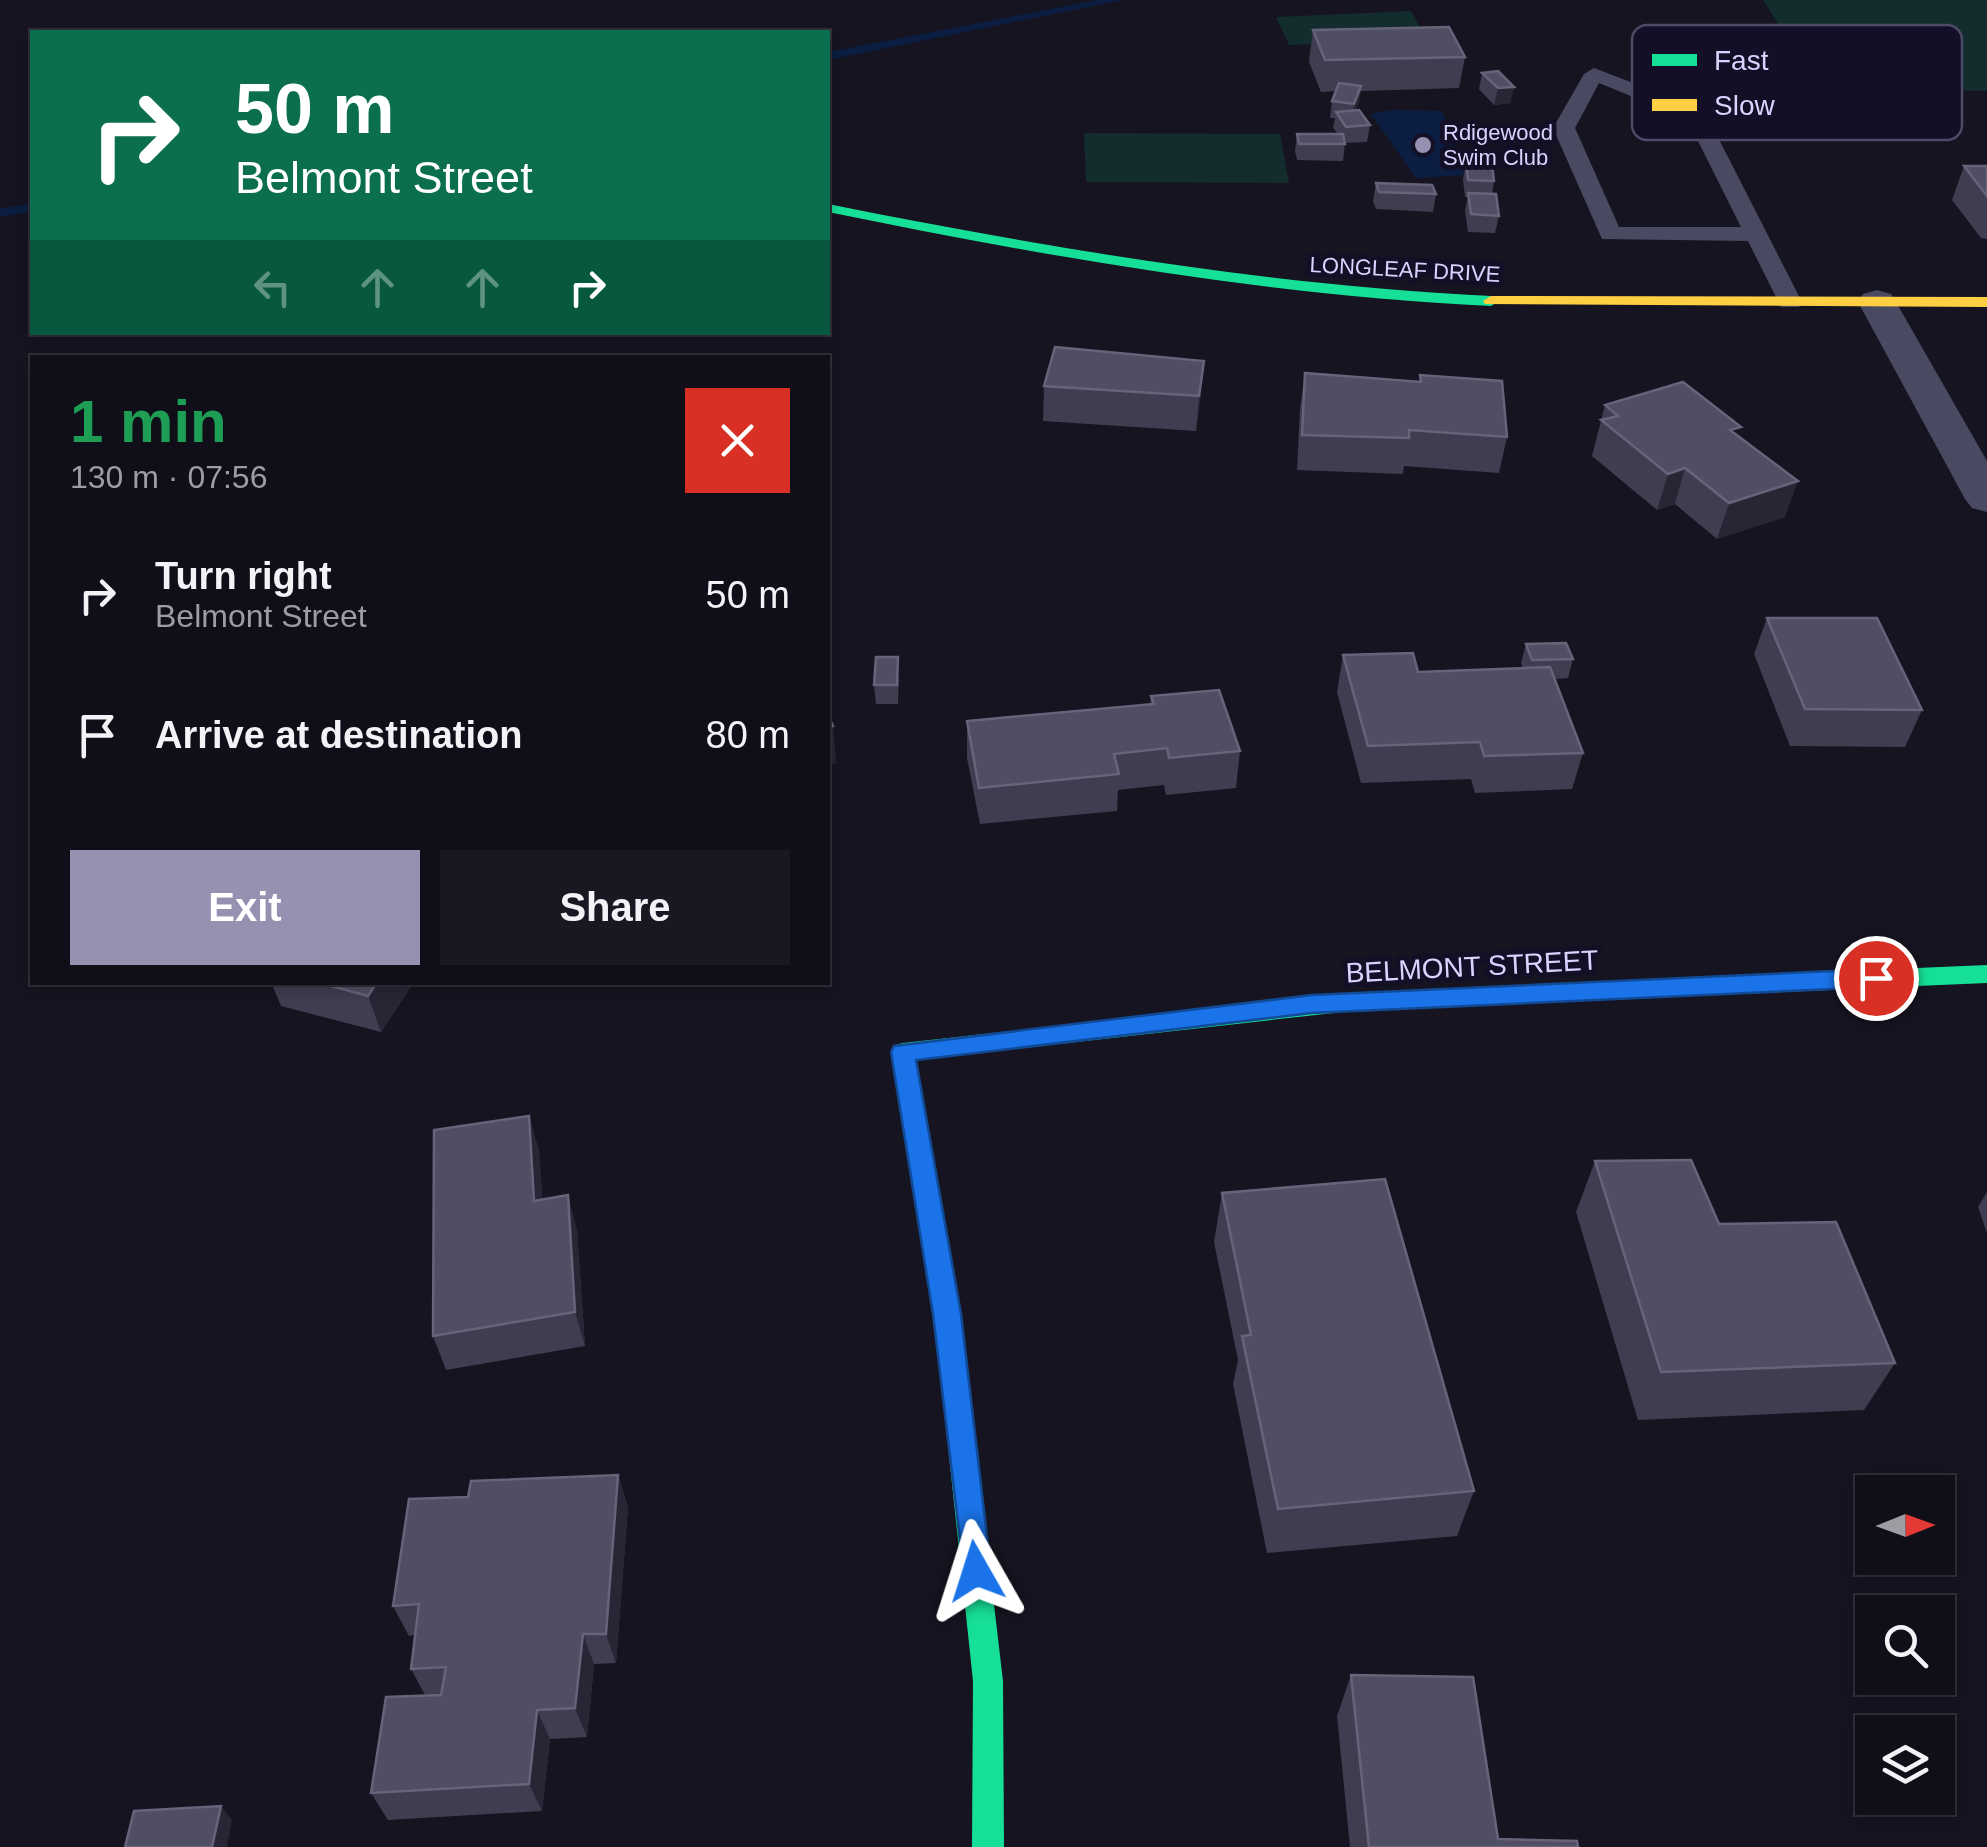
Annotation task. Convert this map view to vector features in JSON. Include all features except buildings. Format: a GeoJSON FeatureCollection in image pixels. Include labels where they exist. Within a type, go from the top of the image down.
{"type":"FeatureCollection","features":[{"type":"Feature","properties":{"kind":"street","name":"LONGLEAF DRIVE"},"geometry":{"type":"LineString","coordinates":[[830,208],[1070,257],[1318,292],[1580,302],[1987,302]]}},
{"type":"Feature","properties":{"kind":"street"},"geometry":{"type":"LineString","coordinates":[[1877,302],[1987,499]]}},
{"type":"Feature","properties":{"kind":"street","name":"BELMONT STREET"},"geometry":{"type":"LineString","coordinates":[[988,1847],[988,1682],[947,1314],[903,1052],[1312,1004],[1987,974]]}},
{"type":"Feature","properties":{"kind":"lane"},"geometry":{"type":"LineString","coordinates":[[1632,89],[1594,74],[1564,128],[1610,234],[1756,234]]}},
{"type":"Feature","properties":{"kind":"lane"},"geometry":{"type":"LineString","coordinates":[[1709,140],[1790,302]]}},
{"type":"Feature","properties":{"kind":"green space"},"geometry":{"type":"Polygon","coordinates":[[[1763,0],[1987,0],[1987,91],[1962,91],[1962,25],[1779,25],[1763,0]]]}},
{"type":"Feature","properties":{"kind":"green space"},"geometry":{"type":"Polygon","coordinates":[[[1411,11],[1427,40],[1289,45],[1276,17],[1411,11]]]}},
{"type":"Feature","properties":{"kind":"green space"},"geometry":{"type":"Polygon","coordinates":[[[1084,133],[1280,134],[1289,183],[1086,182],[1084,133]]]}},
{"type":"Feature","properties":{"kind":"water","name":"Rdigewood Swim Club"},"geometry":{"type":"Polygon","coordinates":[[[1393,110],[1442,111],[1465,175],[1416,178],[1371,114],[1393,110]]]}},
{"type":"Feature","properties":{"kind":"waterway"},"geometry":{"type":"LineString","coordinates":[[830,56],[1117,0]]}},
{"type":"Feature","properties":{"kind":"waterway"},"geometry":{"type":"LineString","coordinates":[[0,213],[30,207]]}},
{"type":"Feature","properties":{"kind":"traffic: fast"},"geometry":{"type":"LineString","coordinates":[[830,208],[993,241],[1240,281],[1491,301]]}},
{"type":"Feature","properties":{"kind":"traffic: fast"},"geometry":{"type":"LineString","coordinates":[[1847,980],[1987,974]]}},
{"type":"Feature","properties":{"kind":"traffic: fast"},"geometry":{"type":"LineString","coordinates":[[988,1847],[988,1681],[947,1314],[903,1052],[1342,1003]]}},
{"type":"Feature","properties":{"kind":"traffic: slow"},"geometry":{"type":"LineString","coordinates":[[1491,301],[1987,302]]}},
{"type":"Feature","properties":{"kind":"traffic: slow"},"geometry":{"type":"LineString","coordinates":[[1342,1003],[1847,980]]}},
{"type":"Feature","properties":{"kind":"place","name":"Rdigewood Swim Club"},"geometry":{"type":"Point","coordinates":[1423,145]}},
{"type":"Feature","properties":{"kind":"route"},"geometry":{"type":"LineString","coordinates":[[976,1571],[947,1314],[903,1052],[1312,1004],[1876,978]]}}]}
